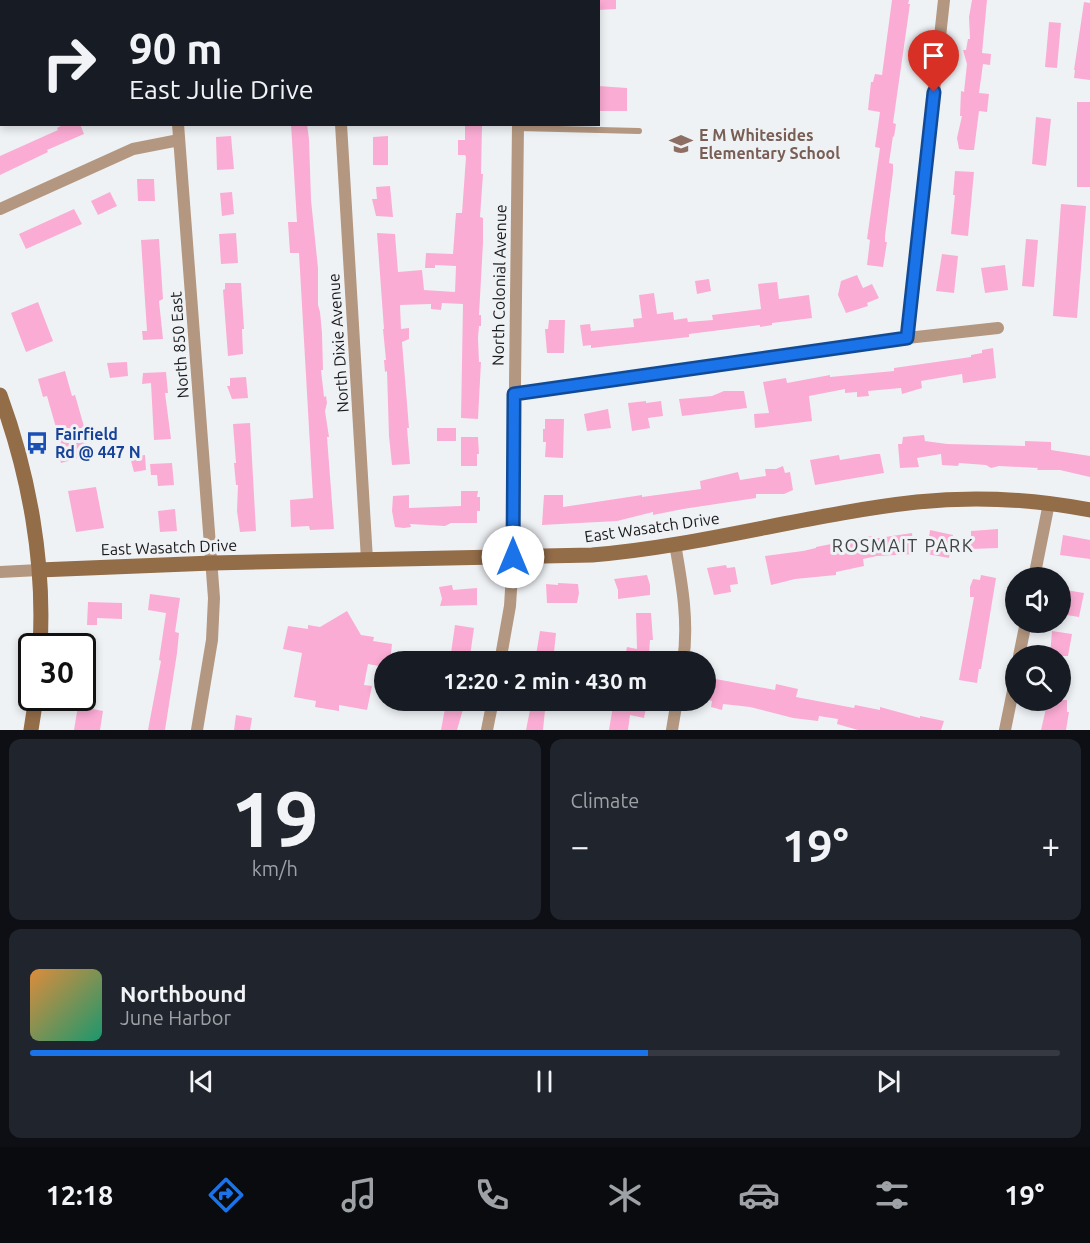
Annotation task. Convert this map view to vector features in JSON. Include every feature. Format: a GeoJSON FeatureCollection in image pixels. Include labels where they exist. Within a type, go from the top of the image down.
{"type":"FeatureCollection","features":[{"type":"Feature","properties":{"kind":"street"},"geometry":{"type":"LineString","coordinates":[[907,338],[944,0]]}},
{"type":"Feature","properties":{"kind":"street","name":"North 850 East"},"geometry":{"type":"LineString","coordinates":[[178,126],[214,598],[212,640],[197,730]]}},
{"type":"Feature","properties":{"kind":"street","name":"North Dixie Avenue"},"geometry":{"type":"LineString","coordinates":[[341,126],[367,560]]}},
{"type":"Feature","properties":{"kind":"street","name":"North Colonial Avenue"},"geometry":{"type":"LineString","coordinates":[[502,651],[510,606],[513,557],[518,126]]}},
{"type":"Feature","properties":{"kind":"street"},"geometry":{"type":"LineString","coordinates":[[0,208],[133,149],[179,140]]}},
{"type":"Feature","properties":{"kind":"street"},"geometry":{"type":"LineString","coordinates":[[514,394],[907,338],[998,328]]}},
{"type":"Feature","properties":{"kind":"street"},"geometry":{"type":"LineString","coordinates":[[0,394],[13,431],[32,519],[39,570],[40,633]]}},
{"type":"Feature","properties":{"kind":"street","name":"East Wasatch Drive"},"geometry":{"type":"LineString","coordinates":[[0,572],[212,563],[602,554],[675,544],[917,502],[990,500],[1049,503],[1090,510]]}},
{"type":"Feature","properties":{"kind":"street"},"geometry":{"type":"LineString","coordinates":[[1037,567],[1049,503]]}},
{"type":"Feature","properties":{"kind":"street"},"geometry":{"type":"LineString","coordinates":[[675,544],[685,599],[687,640],[685,651]]}},
{"type":"Feature","properties":{"kind":"street"},"geometry":{"type":"LineString","coordinates":[[31,730],[34,711]]}},
{"type":"Feature","properties":{"kind":"street"},"geometry":{"type":"LineString","coordinates":[[487,730],[491,711]]}},
{"type":"Feature","properties":{"kind":"street"},"geometry":{"type":"LineString","coordinates":[[672,730],[675,711]]}},
{"type":"Feature","properties":{"kind":"street"},"geometry":{"type":"LineString","coordinates":[[1005,730],[1009,711]]}},
{"type":"Feature","properties":{"kind":"lane"},"geometry":{"type":"LineString","coordinates":[[518,126],[639,131]]}},
{"type":"Feature","properties":{"kind":"building"},"geometry":{"type":"Polygon","coordinates":[[[600,0],[616,0],[616,9],[600,10],[600,0]]]}},
{"type":"Feature","properties":{"kind":"building"},"geometry":{"type":"Polygon","coordinates":[[[892,0],[909,0],[908,4],[910,4],[893,123],[896,124],[889,163],[893,164],[893,172],[883,267],[867,265],[870,240],[867,239],[880,148],[875,147],[880,112],[868,110],[871,82],[875,74],[882,75],[892,0]]]}},
{"type":"Feature","properties":{"kind":"building"},"geometry":{"type":"Polygon","coordinates":[[[972,0],[987,0],[982,53],[991,54],[990,65],[983,64],[979,93],[989,94],[987,112],[979,111],[974,150],[967,150],[959,149],[957,138],[962,116],[960,116],[961,91],[964,92],[967,64],[963,50],[966,50],[968,39],[970,39],[969,17],[972,0]]]}},
{"type":"Feature","properties":{"kind":"building"},"geometry":{"type":"Polygon","coordinates":[[[1084,2],[1090,3],[1090,80],[1074,78],[1084,2]]]}},
{"type":"Feature","properties":{"kind":"building"},"geometry":{"type":"Polygon","coordinates":[[[1049,22],[1061,23],[1057,68],[1045,67],[1049,22]]]}},
{"type":"Feature","properties":{"kind":"building"},"geometry":{"type":"Polygon","coordinates":[[[600,86],[627,88],[627,111],[600,111],[600,86]]]}},
{"type":"Feature","properties":{"kind":"building"},"geometry":{"type":"Polygon","coordinates":[[[1077,102],[1090,102],[1090,187],[1077,187],[1077,102]]]}},
{"type":"Feature","properties":{"kind":"building"},"geometry":{"type":"Polygon","coordinates":[[[1036,117],[1051,119],[1046,166],[1032,164],[1036,117]]]}},
{"type":"Feature","properties":{"kind":"building"},"geometry":{"type":"Polygon","coordinates":[[[81,126],[84,134],[47,150],[48,152],[0,175],[0,156],[58,130],[57,128],[81,126]]]}},
{"type":"Feature","properties":{"kind":"building"},"geometry":{"type":"Polygon","coordinates":[[[291,126],[307,126],[311,200],[318,268],[318,305],[322,333],[323,370],[321,370],[324,397],[326,396],[327,403],[325,411],[329,437],[327,437],[334,529],[310,530],[309,526],[291,527],[290,500],[313,498],[299,253],[290,253],[288,222],[297,222],[291,126]]]}},
{"type":"Feature","properties":{"kind":"building"},"geometry":{"type":"Polygon","coordinates":[[[465,126],[482,126],[481,174],[483,174],[480,217],[483,218],[483,243],[479,315],[481,315],[481,326],[479,326],[478,338],[479,362],[481,362],[478,419],[461,418],[463,304],[442,303],[441,310],[431,309],[431,304],[400,305],[401,329],[409,328],[409,339],[402,342],[410,464],[392,465],[377,233],[395,234],[398,272],[422,270],[424,290],[455,292],[456,266],[435,265],[435,268],[425,268],[426,253],[453,254],[456,213],[462,213],[466,157],[458,155],[458,140],[465,140],[465,126]]]}},
{"type":"Feature","properties":{"kind":"building"},"geometry":{"type":"Polygon","coordinates":[[[231,136],[234,169],[217,170],[216,137],[231,136]]]}},
{"type":"Feature","properties":{"kind":"building"},"geometry":{"type":"Polygon","coordinates":[[[388,136],[388,165],[373,165],[373,137],[388,136]]]}},
{"type":"Feature","properties":{"kind":"building"},"geometry":{"type":"Polygon","coordinates":[[[955,171],[974,172],[968,236],[951,234],[955,171]]]}},
{"type":"Feature","properties":{"kind":"building"},"geometry":{"type":"Polygon","coordinates":[[[137,179],[154,179],[155,201],[138,201],[137,179]]]}},
{"type":"Feature","properties":{"kind":"building"},"geometry":{"type":"Polygon","coordinates":[[[390,186],[393,217],[376,216],[372,199],[377,199],[376,187],[390,186]]]}},
{"type":"Feature","properties":{"kind":"building"},"geometry":{"type":"Polygon","coordinates":[[[110,192],[117,206],[98,215],[91,201],[110,192]]]}},
{"type":"Feature","properties":{"kind":"building"},"geometry":{"type":"Polygon","coordinates":[[[232,192],[234,214],[222,216],[220,193],[232,192]]]}},
{"type":"Feature","properties":{"kind":"building"},"geometry":{"type":"Polygon","coordinates":[[[1061,204],[1086,206],[1077,318],[1053,316],[1061,204]]]}},
{"type":"Feature","properties":{"kind":"building"},"geometry":{"type":"Polygon","coordinates":[[[74,209],[82,224],[26,249],[19,234],[74,209]]]}},
{"type":"Feature","properties":{"kind":"building"},"geometry":{"type":"Polygon","coordinates":[[[236,233],[238,263],[221,264],[219,234],[236,233]]]}},
{"type":"Feature","properties":{"kind":"building"},"geometry":{"type":"Polygon","coordinates":[[[159,239],[163,299],[159,301],[163,339],[143,340],[142,331],[147,331],[141,240],[159,239]]]}},
{"type":"Feature","properties":{"kind":"building"},"geometry":{"type":"Polygon","coordinates":[[[1026,239],[1038,240],[1034,287],[1022,286],[1026,239]]]}},
{"type":"Feature","properties":{"kind":"building"},"geometry":{"type":"Polygon","coordinates":[[[942,254],[958,256],[954,293],[936,291],[942,254]]]}},
{"type":"Feature","properties":{"kind":"building"},"geometry":{"type":"Polygon","coordinates":[[[1005,265],[1008,290],[985,293],[981,268],[1005,265]]]}},
{"type":"Feature","properties":{"kind":"building"},"geometry":{"type":"Polygon","coordinates":[[[857,275],[863,288],[872,284],[879,298],[867,303],[868,306],[846,313],[838,295],[841,281],[857,275]]]}},
{"type":"Feature","properties":{"kind":"building"},"geometry":{"type":"Polygon","coordinates":[[[709,279],[711,291],[697,294],[695,281],[709,279]]]}},
{"type":"Feature","properties":{"kind":"building"},"geometry":{"type":"Polygon","coordinates":[[[777,282],[779,299],[809,295],[812,318],[772,323],[772,325],[760,327],[760,325],[689,334],[689,337],[591,348],[591,345],[583,346],[580,325],[590,324],[591,331],[634,327],[633,319],[642,318],[639,295],[654,293],[657,314],[673,312],[674,320],[687,318],[688,322],[713,320],[712,315],[761,309],[758,284],[777,282]]]}},
{"type":"Feature","properties":{"kind":"building"},"geometry":{"type":"Polygon","coordinates":[[[225,283],[241,283],[243,354],[228,356],[223,290],[225,283]]]}},
{"type":"Feature","properties":{"kind":"building"},"geometry":{"type":"Polygon","coordinates":[[[38,302],[53,341],[26,352],[11,313],[38,302]]]}},
{"type":"Feature","properties":{"kind":"building"},"geometry":{"type":"Polygon","coordinates":[[[549,320],[565,320],[564,353],[547,353],[545,329],[548,329],[549,320]]]}},
{"type":"Feature","properties":{"kind":"building"},"geometry":{"type":"Polygon","coordinates":[[[993,348],[996,378],[963,383],[962,374],[921,381],[922,388],[902,394],[901,388],[868,391],[869,396],[857,397],[857,392],[845,393],[845,389],[809,396],[812,421],[755,428],[754,414],[769,413],[763,382],[786,378],[787,383],[830,375],[830,377],[894,371],[894,368],[971,357],[971,355],[982,353],[982,350],[993,348]]]}},
{"type":"Feature","properties":{"kind":"building"},"geometry":{"type":"Polygon","coordinates":[[[127,362],[128,376],[110,378],[107,363],[127,362]]]}},
{"type":"Feature","properties":{"kind":"building"},"geometry":{"type":"Polygon","coordinates":[[[65,371],[85,430],[83,431],[89,455],[61,463],[56,446],[61,445],[47,396],[43,397],[38,379],[65,371]]]}},
{"type":"Feature","properties":{"kind":"building"},"geometry":{"type":"Polygon","coordinates":[[[166,372],[168,393],[165,393],[171,439],[154,440],[151,383],[142,384],[143,373],[166,372]]]}},
{"type":"Feature","properties":{"kind":"building"},"geometry":{"type":"Polygon","coordinates":[[[246,377],[248,398],[232,399],[227,386],[230,386],[230,378],[246,377]]]}},
{"type":"Feature","properties":{"kind":"building"},"geometry":{"type":"Polygon","coordinates":[[[724,391],[744,391],[747,408],[682,416],[679,399],[712,396],[724,391]]]}},
{"type":"Feature","properties":{"kind":"building"},"geometry":{"type":"Polygon","coordinates":[[[646,401],[646,403],[661,401],[663,416],[648,418],[650,428],[632,431],[628,403],[646,401]]]}},
{"type":"Feature","properties":{"kind":"building"},"geometry":{"type":"Polygon","coordinates":[[[608,409],[611,428],[587,431],[584,414],[608,409]]]}},
{"type":"Feature","properties":{"kind":"building"},"geometry":{"type":"Polygon","coordinates":[[[545,419],[564,419],[563,458],[545,457],[546,442],[543,442],[543,429],[545,429],[545,419]]]}},
{"type":"Feature","properties":{"kind":"building"},"geometry":{"type":"Polygon","coordinates":[[[250,423],[256,531],[240,532],[233,424],[250,423]]]}},
{"type":"Feature","properties":{"kind":"building"},"geometry":{"type":"Polygon","coordinates":[[[437,428],[456,428],[456,441],[437,441],[437,428]]]}},
{"type":"Feature","properties":{"kind":"building"},"geometry":{"type":"Polygon","coordinates":[[[924,435],[925,441],[947,444],[1025,446],[1025,441],[1051,442],[1051,450],[1090,456],[1090,477],[1060,470],[1037,470],[1038,468],[999,466],[991,468],[986,465],[959,463],[958,466],[942,465],[941,454],[917,458],[919,467],[900,468],[898,444],[902,444],[903,437],[924,435]]]}},
{"type":"Feature","properties":{"kind":"building"},"geometry":{"type":"Polygon","coordinates":[[[461,437],[478,437],[477,466],[461,466],[461,437]]]}},
{"type":"Feature","properties":{"kind":"building"},"geometry":{"type":"Polygon","coordinates":[[[880,454],[884,473],[815,485],[810,460],[839,455],[840,460],[880,454]]]}},
{"type":"Feature","properties":{"kind":"building"},"geometry":{"type":"Polygon","coordinates":[[[145,455],[146,470],[134,472],[130,457],[145,455]]]}},
{"type":"Feature","properties":{"kind":"building"},"geometry":{"type":"Polygon","coordinates":[[[172,463],[174,485],[158,486],[157,475],[151,475],[150,464],[172,463]]]}},
{"type":"Feature","properties":{"kind":"building"},"geometry":{"type":"Polygon","coordinates":[[[783,466],[785,473],[790,472],[793,490],[784,494],[756,494],[756,498],[653,515],[653,512],[617,521],[542,525],[544,495],[563,495],[563,507],[701,489],[700,481],[738,472],[740,480],[766,476],[765,469],[776,469],[783,466]]]}},
{"type":"Feature","properties":{"kind":"building"},"geometry":{"type":"Polygon","coordinates":[[[96,487],[104,528],[76,532],[68,491],[96,487]]]}},
{"type":"Feature","properties":{"kind":"building"},"geometry":{"type":"Polygon","coordinates":[[[461,491],[478,491],[480,511],[477,511],[477,523],[451,523],[445,526],[410,524],[411,527],[395,527],[392,511],[393,496],[409,495],[409,508],[461,506],[461,491]]]}},
{"type":"Feature","properties":{"kind":"building"},"geometry":{"type":"Polygon","coordinates":[[[175,509],[177,531],[160,532],[158,511],[175,509]]]}},
{"type":"Feature","properties":{"kind":"building"},"geometry":{"type":"Polygon","coordinates":[[[998,529],[998,548],[971,549],[971,531],[998,529]]]}},
{"type":"Feature","properties":{"kind":"building"},"geometry":{"type":"Polygon","coordinates":[[[930,530],[953,535],[949,558],[927,554],[930,530]]]}},
{"type":"Feature","properties":{"kind":"building"},"geometry":{"type":"Polygon","coordinates":[[[912,533],[914,554],[863,559],[864,566],[836,572],[836,575],[795,579],[771,585],[765,556],[803,551],[872,536],[872,539],[912,533]]]}},
{"type":"Feature","properties":{"kind":"building"},"geometry":{"type":"Polygon","coordinates":[[[1063,535],[1090,540],[1090,559],[1060,555],[1063,535]]]}},
{"type":"Feature","properties":{"kind":"building"},"geometry":{"type":"Polygon","coordinates":[[[726,565],[727,568],[735,567],[738,584],[730,585],[731,592],[714,595],[707,568],[726,565]]]}},
{"type":"Feature","properties":{"kind":"building"},"geometry":{"type":"Polygon","coordinates":[[[647,575],[650,595],[618,599],[614,579],[647,575]]]}},
{"type":"Feature","properties":{"kind":"building"},"geometry":{"type":"Polygon","coordinates":[[[981,575],[996,578],[977,683],[959,680],[974,597],[970,597],[970,587],[973,579],[980,580],[981,575]]]}},
{"type":"Feature","properties":{"kind":"building"},"geometry":{"type":"Polygon","coordinates":[[[558,583],[578,584],[577,603],[547,603],[546,584],[558,585],[558,583]]]}},
{"type":"Feature","properties":{"kind":"building"},"geometry":{"type":"Polygon","coordinates":[[[452,585],[453,590],[477,588],[477,605],[440,606],[442,599],[439,587],[452,585]]]}},
{"type":"Feature","properties":{"kind":"building"},"geometry":{"type":"Polygon","coordinates":[[[1071,591],[1084,593],[1079,617],[1071,616],[1071,591]]]}},
{"type":"Feature","properties":{"kind":"building"},"geometry":{"type":"Polygon","coordinates":[[[150,594],[180,598],[175,632],[179,633],[177,653],[165,730],[148,730],[161,661],[159,660],[166,613],[148,610],[150,594]]]}},
{"type":"Feature","properties":{"kind":"building"},"geometry":{"type":"Polygon","coordinates":[[[88,602],[122,603],[122,619],[97,618],[97,625],[87,625],[88,602]]]}},
{"type":"Feature","properties":{"kind":"building"},"geometry":{"type":"Polygon","coordinates":[[[347,611],[361,635],[374,637],[373,641],[392,644],[391,651],[374,651],[374,665],[368,664],[364,685],[372,686],[367,710],[339,705],[339,711],[315,707],[316,701],[294,697],[302,653],[283,649],[288,626],[308,629],[308,625],[320,627],[347,611]]]}},
{"type":"Feature","properties":{"kind":"building"},"geometry":{"type":"Polygon","coordinates":[[[636,613],[651,613],[653,640],[650,640],[649,651],[626,651],[627,647],[637,649],[636,613]]]}},
{"type":"Feature","properties":{"kind":"building"},"geometry":{"type":"Polygon","coordinates":[[[455,625],[474,628],[471,651],[451,651],[455,625]]]}},
{"type":"Feature","properties":{"kind":"building"},"geometry":{"type":"Polygon","coordinates":[[[540,631],[556,633],[554,651],[537,651],[540,631]]]}},
{"type":"Feature","properties":{"kind":"building"},"geometry":{"type":"Polygon","coordinates":[[[1052,633],[1072,634],[1070,645],[1051,645],[1052,633]]]}},
{"type":"Feature","properties":{"kind":"building"},"geometry":{"type":"Polygon","coordinates":[[[716,679],[775,690],[776,684],[798,689],[796,697],[854,708],[855,705],[880,710],[880,707],[920,718],[920,716],[944,721],[941,730],[858,730],[837,724],[838,719],[819,716],[818,721],[793,718],[750,707],[723,704],[722,710],[716,708],[716,679]]]}},
{"type":"Feature","properties":{"kind":"building"},"geometry":{"type":"Polygon","coordinates":[[[77,711],[103,711],[100,730],[74,730],[77,711]]]}},
{"type":"Feature","properties":{"kind":"building"},"geometry":{"type":"Polygon","coordinates":[[[445,711],[463,711],[457,730],[441,730],[445,711]]]}},
{"type":"Feature","properties":{"kind":"building"},"geometry":{"type":"Polygon","coordinates":[[[530,711],[545,711],[543,730],[526,730],[530,711]]]}},
{"type":"Feature","properties":{"kind":"building"},"geometry":{"type":"Polygon","coordinates":[[[612,711],[645,711],[644,718],[630,715],[628,730],[609,730],[612,711]]]}},
{"type":"Feature","properties":{"kind":"building"},"geometry":{"type":"Polygon","coordinates":[[[1045,711],[1069,712],[1066,730],[1041,730],[1045,711]]]}},
{"type":"Feature","properties":{"kind":"building"},"geometry":{"type":"Polygon","coordinates":[[[236,715],[252,718],[250,730],[234,730],[236,715]]]}},
{"type":"Feature","properties":{"kind":"place","name":"E M Whitesides Elementary School"},"geometry":{"type":"Point","coordinates":[681,144]}},
{"type":"Feature","properties":{"kind":"place","name":"Fairfield Rd @ 447 N"},"geometry":{"type":"Point","coordinates":[37,443]}},
{"type":"Feature","properties":{"kind":"district","name":"ROSMAIT PARK"},"geometry":{"type":"Point","coordinates":[903,546]}},
{"type":"Feature","properties":{"kind":"route"},"geometry":{"type":"LineString","coordinates":[[513,557],[514,394],[907,338],[934,92]]}}]}
